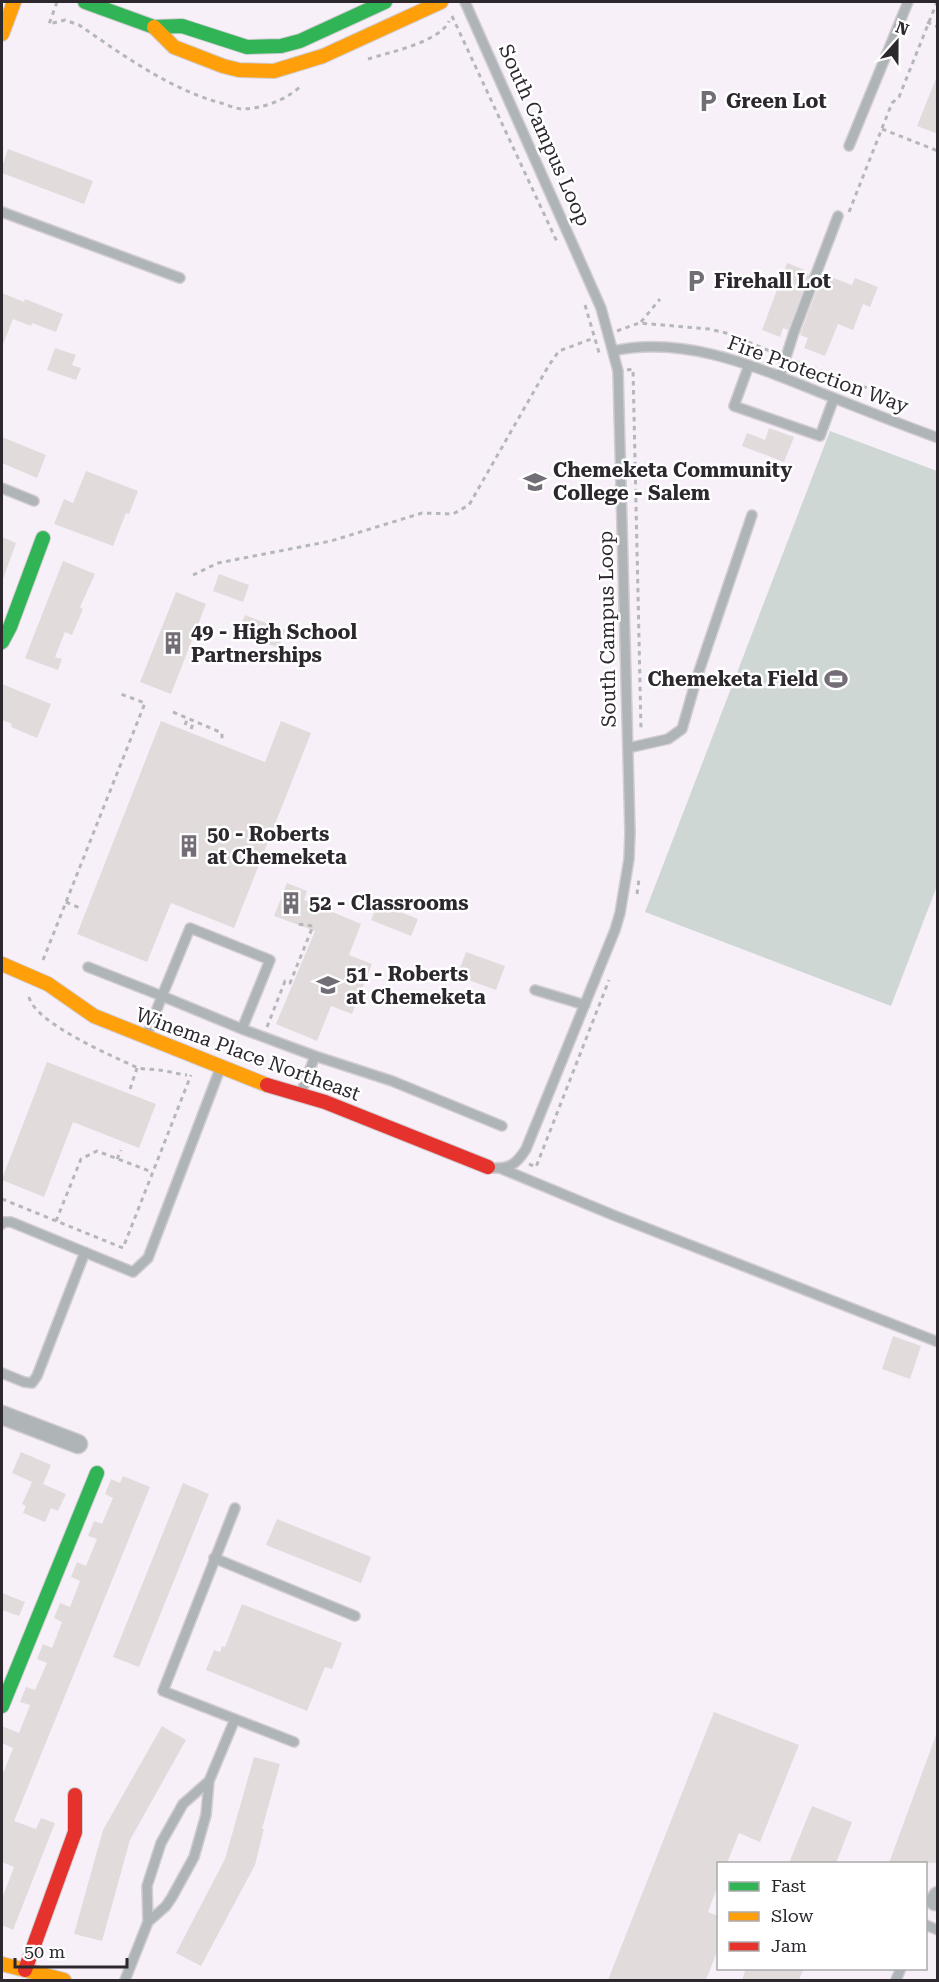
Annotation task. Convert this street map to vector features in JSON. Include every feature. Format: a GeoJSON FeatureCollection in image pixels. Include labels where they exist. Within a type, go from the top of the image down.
{"type":"FeatureCollection","features":[{"type":"Feature","properties":{"kind":"street"},"geometry":{"type":"LineString","coordinates":[[2,34],[14,2]]}},
{"type":"Feature","properties":{"kind":"street"},"geometry":{"type":"LineString","coordinates":[[85,2],[154,27],[182,26],[247,47],[280,46],[300,41],[385,2]]}},
{"type":"Feature","properties":{"kind":"street"},"geometry":{"type":"LineString","coordinates":[[154,27],[174,47],[222,66],[239,70],[274,70],[323,56],[446,7]]}},
{"type":"Feature","properties":{"kind":"street"},"geometry":{"type":"LineString","coordinates":[[2,642],[10,627],[43,538]]}},
{"type":"Feature","properties":{"kind":"street","name":"Winema Place Northeast"},"geometry":{"type":"LineString","coordinates":[[2,964],[48,984],[94,1016],[278,1089],[300,1094],[495,1168]]}},
{"type":"Feature","properties":{"kind":"street"},"geometry":{"type":"LineString","coordinates":[[2,1415],[78,1444]]}},
{"type":"Feature","properties":{"kind":"street"},"geometry":{"type":"LineString","coordinates":[[2,1706],[97,1473]]}},
{"type":"Feature","properties":{"kind":"street"},"geometry":{"type":"LineString","coordinates":[[29,1974],[75,1832],[75,1794]]}},
{"type":"Feature","properties":{"kind":"street"},"geometry":{"type":"LineString","coordinates":[[2,1964],[29,1974],[64,1980]]}},
{"type":"Feature","properties":{"kind":"lane","name":"South Campus Loop"},"geometry":{"type":"LineString","coordinates":[[465,2],[602,308],[618,371],[629,859],[615,930],[519,1161]]}},
{"type":"Feature","properties":{"kind":"lane"},"geometry":{"type":"LineString","coordinates":[[849,146],[908,2]]}},
{"type":"Feature","properties":{"kind":"lane"},"geometry":{"type":"LineString","coordinates":[[2,212],[180,278]]}},
{"type":"Feature","properties":{"kind":"lane"},"geometry":{"type":"LineString","coordinates":[[780,376],[814,277],[842,218]]}},
{"type":"Feature","properties":{"kind":"lane","name":"Fire Protection Way"},"geometry":{"type":"LineString","coordinates":[[613,351],[648,345],[678,347],[749,365],[938,438]]}},
{"type":"Feature","properties":{"kind":"lane"},"geometry":{"type":"LineString","coordinates":[[749,365],[734,406],[820,436],[834,398]]}},
{"type":"Feature","properties":{"kind":"lane"},"geometry":{"type":"LineString","coordinates":[[2,488],[34,501]]}},
{"type":"Feature","properties":{"kind":"lane"},"geometry":{"type":"LineString","coordinates":[[628,748],[641,747],[668,739],[682,729],[711,633],[752,515]]}},
{"type":"Feature","properties":{"kind":"lane"},"geometry":{"type":"LineString","coordinates":[[146,1037],[190,928],[270,960],[242,1029]]}},
{"type":"Feature","properties":{"kind":"lane"},"geometry":{"type":"LineString","coordinates":[[88,967],[242,1029],[392,1081],[502,1126]]}},
{"type":"Feature","properties":{"kind":"lane"},"geometry":{"type":"LineString","coordinates":[[536,990],[585,1005]]}},
{"type":"Feature","properties":{"kind":"lane"},"geometry":{"type":"LineString","coordinates":[[300,1094],[315,1056]]}},
{"type":"Feature","properties":{"kind":"lane"},"geometry":{"type":"LineString","coordinates":[[2,1224],[11,1222],[133,1272],[148,1258],[221,1067]]}},
{"type":"Feature","properties":{"kind":"lane"},"geometry":{"type":"LineString","coordinates":[[495,1168],[511,1167],[519,1161]]}},
{"type":"Feature","properties":{"kind":"lane"},"geometry":{"type":"LineString","coordinates":[[495,1168],[938,1342]]}},
{"type":"Feature","properties":{"kind":"lane"},"geometry":{"type":"LineString","coordinates":[[2,1373],[32,1383],[37,1376],[85,1252]]}},
{"type":"Feature","properties":{"kind":"lane"},"geometry":{"type":"LineString","coordinates":[[235,1508],[163,1691],[294,1742]]}},
{"type":"Feature","properties":{"kind":"lane"},"geometry":{"type":"LineString","coordinates":[[214,1558],[355,1616]]}},
{"type":"Feature","properties":{"kind":"lane"},"geometry":{"type":"LineString","coordinates":[[148,1922],[166,1906],[194,1857],[206,1815],[209,1781],[235,1719]]}},
{"type":"Feature","properties":{"kind":"lane"},"geometry":{"type":"LineString","coordinates":[[125,1980],[148,1922],[147,1886],[161,1843],[183,1804],[209,1781]]}},
{"type":"Feature","properties":{"kind":"path"},"geometry":{"type":"LineString","coordinates":[[842,218],[892,103],[899,97],[927,22],[937,2]]}},
{"type":"Feature","properties":{"kind":"path"},"geometry":{"type":"LineString","coordinates":[[446,7],[561,250]]}},
{"type":"Feature","properties":{"kind":"path"},"geometry":{"type":"LineString","coordinates":[[927,22],[938,27]]}},
{"type":"Feature","properties":{"kind":"path"},"geometry":{"type":"LineString","coordinates":[[882,129],[938,151]]}},
{"type":"Feature","properties":{"kind":"path"},"geometry":{"type":"LineString","coordinates":[[639,323],[660,299]]}},
{"type":"Feature","properties":{"kind":"path"},"geometry":{"type":"LineString","coordinates":[[584,303],[605,373],[633,369],[641,747]]}},
{"type":"Feature","properties":{"kind":"path"},"geometry":{"type":"LineString","coordinates":[[194,575],[218,563],[331,541],[422,513],[453,514],[469,505],[559,351],[639,323],[726,333],[864,387],[891,392]]}},
{"type":"Feature","properties":{"kind":"path"},"geometry":{"type":"LineString","coordinates":[[42,965],[145,703],[118,693]]}},
{"type":"Feature","properties":{"kind":"path"},"geometry":{"type":"LineString","coordinates":[[172,712],[222,733],[222,741]]}},
{"type":"Feature","properties":{"kind":"path"},"geometry":{"type":"LineString","coordinates":[[185,725],[188,718]]}},
{"type":"Feature","properties":{"kind":"path"},"geometry":{"type":"LineString","coordinates":[[191,729],[194,721]]}},
{"type":"Feature","properties":{"kind":"path"},"geometry":{"type":"LineString","coordinates":[[636,897],[639,878]]}},
{"type":"Feature","properties":{"kind":"path"},"geometry":{"type":"LineString","coordinates":[[66,902],[80,908]]}},
{"type":"Feature","properties":{"kind":"path"},"geometry":{"type":"LineString","coordinates":[[263,1037],[273,1019],[285,981],[290,983],[313,926],[297,924]]}},
{"type":"Feature","properties":{"kind":"path"},"geometry":{"type":"LineString","coordinates":[[519,1161],[536,1167],[610,978]]}},
{"type":"Feature","properties":{"kind":"path"},"geometry":{"type":"LineString","coordinates":[[276,1005],[281,1007]]}},
{"type":"Feature","properties":{"kind":"path"},"geometry":{"type":"LineString","coordinates":[[130,1089],[137,1068]]}},
{"type":"Feature","properties":{"kind":"path"},"geometry":{"type":"LineString","coordinates":[[2,1199],[123,1248],[192,1075]]}},
{"type":"Feature","properties":{"kind":"path"},"geometry":{"type":"LineString","coordinates":[[117,1159],[121,1150]]}},
{"type":"Feature","properties":{"kind":"path"},"geometry":{"type":"LineString","coordinates":[[56,1221],[81,1159],[97,1151],[152,1172]]}},
{"type":"Feature","properties":{"kind":"shaded area","name":"Chemeketa Field"},"geometry":{"type":"Polygon","coordinates":[[[830,431],[937,471],[937,886],[891,1006],[645,912],[830,431]]]}},
{"type":"Feature","properties":{"kind":"building"},"geometry":{"type":"Polygon","coordinates":[[[938,76],[938,134],[917,126],[938,76]]]}},
{"type":"Feature","properties":{"kind":"building"},"geometry":{"type":"Polygon","coordinates":[[[8,149],[93,181],[84,204],[2,173],[8,149]]]}},
{"type":"Feature","properties":{"kind":"building"},"geometry":{"type":"Polygon","coordinates":[[[787,263],[805,270],[804,273],[809,275],[788,330],[783,328],[780,337],[762,330],[787,263]]]}},
{"type":"Feature","properties":{"kind":"building"},"geometry":{"type":"Polygon","coordinates":[[[831,277],[852,285],[855,278],[878,287],[870,307],[863,304],[853,330],[838,324],[825,356],[804,348],[808,338],[800,335],[821,279],[829,282],[831,277]]]}},
{"type":"Feature","properties":{"kind":"building"},"geometry":{"type":"Polygon","coordinates":[[[2,293],[24,302],[25,299],[63,314],[56,332],[13,319],[2,347],[2,293]]]}},
{"type":"Feature","properties":{"kind":"building"},"geometry":{"type":"Polygon","coordinates":[[[55,348],[76,355],[72,365],[81,368],[76,380],[47,370],[55,348]]]}},
{"type":"Feature","properties":{"kind":"building"},"geometry":{"type":"Polygon","coordinates":[[[769,428],[794,437],[784,462],[742,446],[747,433],[765,440],[769,428]]]}},
{"type":"Feature","properties":{"kind":"building"},"geometry":{"type":"Polygon","coordinates":[[[2,437],[46,455],[37,478],[2,463],[2,437]]]}},
{"type":"Feature","properties":{"kind":"building"},"geometry":{"type":"Polygon","coordinates":[[[86,471],[138,491],[129,514],[126,513],[113,546],[54,524],[64,499],[73,503],[86,471]]]}},
{"type":"Feature","properties":{"kind":"building"},"geometry":{"type":"Polygon","coordinates":[[[2,537],[16,543],[3,579],[2,579],[2,537]]]}},
{"type":"Feature","properties":{"kind":"building"},"geometry":{"type":"Polygon","coordinates":[[[63,561],[95,574],[80,607],[83,609],[72,635],[65,632],[55,657],[62,659],[58,670],[25,658],[63,561]]]}},
{"type":"Feature","properties":{"kind":"building"},"geometry":{"type":"Polygon","coordinates":[[[219,574],[249,585],[243,602],[213,591],[219,574]]]}},
{"type":"Feature","properties":{"kind":"building","name":"49 - High School Partnerships"},"geometry":{"type":"Polygon","coordinates":[[[176,592],[206,604],[171,694],[140,682],[176,592]]]}},
{"type":"Feature","properties":{"kind":"building"},"geometry":{"type":"Polygon","coordinates":[[[245,615],[285,630],[279,648],[238,633],[245,615]]]}},
{"type":"Feature","properties":{"kind":"building"},"geometry":{"type":"Polygon","coordinates":[[[2,684],[51,704],[37,738],[11,727],[12,724],[2,720],[2,684]]]}},
{"type":"Feature","properties":{"kind":"building","name":"50 - Roberts at Chemeketa"},"geometry":{"type":"Polygon","coordinates":[[[161,721],[265,762],[281,721],[311,733],[234,928],[171,903],[147,962],[77,934],[161,721]]]}},
{"type":"Feature","properties":{"kind":"building","name":"51 - Roberts at Chemeketa"},"geometry":{"type":"Polygon","coordinates":[[[287,883],[307,891],[304,900],[361,924],[349,955],[372,964],[352,1014],[331,1006],[317,1041],[276,1024],[315,931],[274,916],[287,883]]]}},
{"type":"Feature","properties":{"kind":"building"},"geometry":{"type":"Polygon","coordinates":[[[378,903],[418,919],[411,936],[371,920],[378,903]]]}},
{"type":"Feature","properties":{"kind":"building"},"geometry":{"type":"Polygon","coordinates":[[[466,952],[505,966],[496,990],[457,976],[466,952]]]}},
{"type":"Feature","properties":{"kind":"building"},"geometry":{"type":"Polygon","coordinates":[[[47,1062],[156,1104],[139,1148],[73,1122],[44,1197],[2,1179],[47,1062]]]}},
{"type":"Feature","properties":{"kind":"building"},"geometry":{"type":"Polygon","coordinates":[[[893,1336],[921,1346],[910,1379],[882,1369],[893,1336]]]}},
{"type":"Feature","properties":{"kind":"building"},"geometry":{"type":"Polygon","coordinates":[[[21,1452],[51,1465],[43,1484],[66,1494],[58,1511],[51,1508],[45,1522],[23,1513],[26,1506],[22,1504],[32,1482],[12,1473],[21,1452]]]}},
{"type":"Feature","properties":{"kind":"building"},"geometry":{"type":"Polygon","coordinates":[[[123,1476],[150,1487],[14,1821],[36,1829],[41,1818],[55,1823],[13,1930],[2,1925],[2,1899],[14,1867],[2,1862],[2,1776],[13,1748],[2,1743],[2,1726],[19,1733],[30,1705],[20,1702],[26,1687],[35,1690],[47,1663],[37,1659],[43,1644],[52,1648],[62,1622],[54,1618],[60,1603],[70,1607],[80,1581],[71,1577],[77,1562],[86,1566],[97,1539],[88,1536],[94,1521],[102,1524],[113,1498],[105,1494],[111,1479],[120,1483],[123,1476]]]}},
{"type":"Feature","properties":{"kind":"building"},"geometry":{"type":"Polygon","coordinates":[[[183,1483],[209,1494],[139,1667],[113,1657],[183,1483]]]}},
{"type":"Feature","properties":{"kind":"building"},"geometry":{"type":"Polygon","coordinates":[[[277,1519],[371,1557],[361,1583],[266,1545],[277,1519]]]}},
{"type":"Feature","properties":{"kind":"building"},"geometry":{"type":"Polygon","coordinates":[[[2,1593],[25,1602],[19,1616],[2,1610],[2,1593]]]}},
{"type":"Feature","properties":{"kind":"building"},"geometry":{"type":"Polygon","coordinates":[[[242,1604],[342,1643],[332,1669],[325,1667],[307,1711],[206,1670],[214,1650],[220,1652],[222,1646],[225,1647],[242,1604]]]}},
{"type":"Feature","properties":{"kind":"building"},"geometry":{"type":"Polygon","coordinates":[[[714,1712],[799,1745],[760,1842],[739,1833],[727,1862],[717,1862],[717,1888],[708,1912],[717,1916],[717,1952],[706,1980],[608,1980],[714,1712]]]}},
{"type":"Feature","properties":{"kind":"building"},"geometry":{"type":"Polygon","coordinates":[[[162,1726],[186,1740],[130,1840],[102,1941],[74,1934],[103,1830],[162,1726]]]}},
{"type":"Feature","properties":{"kind":"building"},"geometry":{"type":"Polygon","coordinates":[[[936,1735],[938,1863],[889,1862],[936,1735]]]}},
{"type":"Feature","properties":{"kind":"building"},"geometry":{"type":"Polygon","coordinates":[[[254,1757],[280,1764],[262,1829],[264,1829],[255,1865],[201,1966],[176,1953],[225,1859],[254,1757]]]}},
{"type":"Feature","properties":{"kind":"building"},"geometry":{"type":"Polygon","coordinates":[[[812,1806],[852,1822],[836,1862],[789,1862],[812,1806]]]}},
{"type":"Feature","properties":{"kind":"building"},"geometry":{"type":"Polygon","coordinates":[[[745,1970],[803,1970],[799,1980],[742,1980],[745,1970]]]}},
{"type":"Feature","properties":{"kind":"traffic: fast"},"geometry":{"type":"LineString","coordinates":[[85,2],[154,27],[182,26],[247,47],[281,46],[300,41],[385,2]]}},
{"type":"Feature","properties":{"kind":"traffic: fast"},"geometry":{"type":"LineString","coordinates":[[2,642],[10,627],[43,538]]}},
{"type":"Feature","properties":{"kind":"traffic: fast"},"geometry":{"type":"LineString","coordinates":[[2,1706],[97,1473]]}},
{"type":"Feature","properties":{"kind":"traffic: slow"},"geometry":{"type":"LineString","coordinates":[[2,34],[14,2]]}},
{"type":"Feature","properties":{"kind":"traffic: slow"},"geometry":{"type":"LineString","coordinates":[[154,27],[174,47],[223,66],[239,70],[274,71],[323,56],[441,2]]}},
{"type":"Feature","properties":{"kind":"traffic: slow"},"geometry":{"type":"LineString","coordinates":[[2,964],[48,984],[94,1016],[267,1085]]}},
{"type":"Feature","properties":{"kind":"traffic: slow"},"geometry":{"type":"LineString","coordinates":[[2,1964],[64,1980]]}},
{"type":"Feature","properties":{"kind":"traffic: jam"},"geometry":{"type":"LineString","coordinates":[[267,1085],[325,1102],[488,1167]]}},
{"type":"Feature","properties":{"kind":"traffic: jam"},"geometry":{"type":"LineString","coordinates":[[25,1970],[75,1832],[75,1795]]}},
{"type":"Feature","properties":{"kind":"place","name":"Green Lot"},"geometry":{"type":"Point","coordinates":[708,101]}},
{"type":"Feature","properties":{"kind":"place","name":"Firehall Lot"},"geometry":{"type":"Point","coordinates":[696,281]}},
{"type":"Feature","properties":{"kind":"place","name":"Chemeketa Community College - Salem"},"geometry":{"type":"Point","coordinates":[535,482]}},
{"type":"Feature","properties":{"kind":"place","name":"49 - High School Partnerships"},"geometry":{"type":"Point","coordinates":[173,643]}},
{"type":"Feature","properties":{"kind":"place","name":"Chemeketa Field"},"geometry":{"type":"Point","coordinates":[836,679]}},
{"type":"Feature","properties":{"kind":"place","name":"50 - Roberts at Chemeketa"},"geometry":{"type":"Point","coordinates":[189,846]}},
{"type":"Feature","properties":{"kind":"place","name":"52 - Classrooms"},"geometry":{"type":"Point","coordinates":[291,903]}},
{"type":"Feature","properties":{"kind":"place","name":"51 - Roberts at Chemeketa"},"geometry":{"type":"Point","coordinates":[328,985]}}]}
